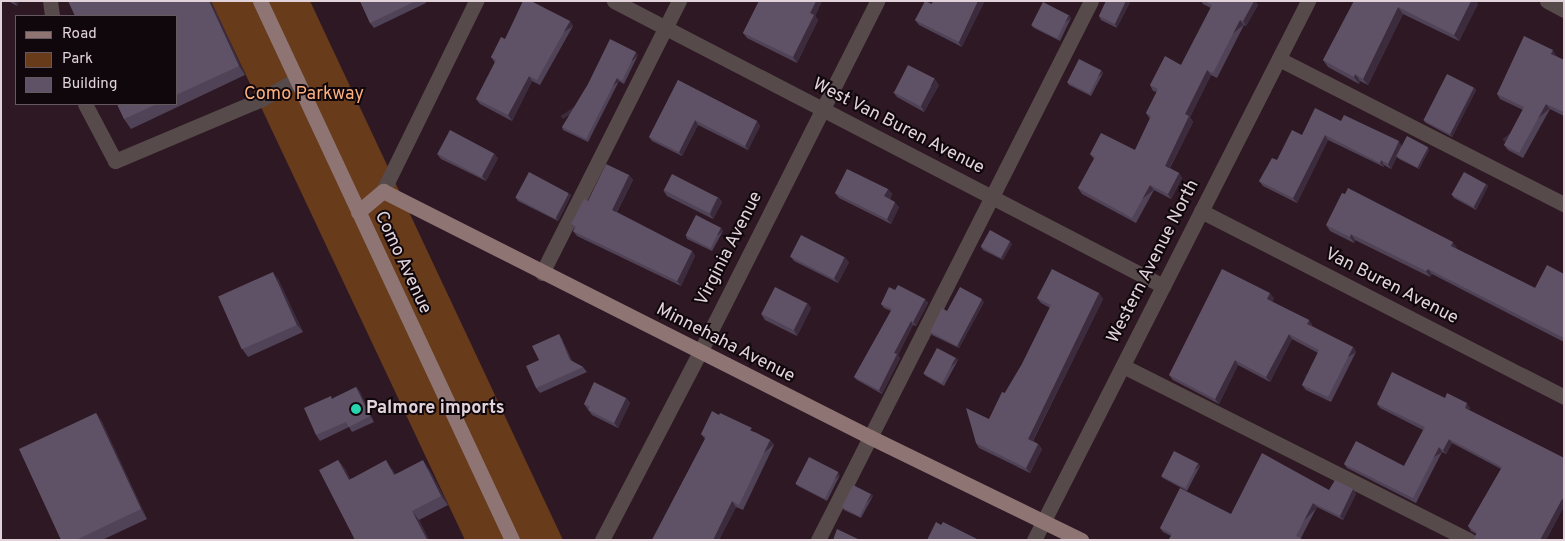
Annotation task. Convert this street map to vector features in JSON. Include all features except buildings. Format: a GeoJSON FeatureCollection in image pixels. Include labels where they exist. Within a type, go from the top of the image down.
{"type":"FeatureCollection","features":[{"type":"Feature","properties":{"kind":"main road","name":"Como Avenue"},"geometry":{"type":"LineString","coordinates":[[260,1],[512,540]]}},
{"type":"Feature","properties":{"kind":"main road"},"geometry":{"type":"LineString","coordinates":[[358,212],[383,191]]}},
{"type":"Feature","properties":{"kind":"main road","name":"Minnehaha Avenue"},"geometry":{"type":"LineString","coordinates":[[383,191],[542,273],[1081,540]]}},
{"type":"Feature","properties":{"kind":"street"},"geometry":{"type":"LineString","coordinates":[[50,1],[52,15]]}},
{"type":"Feature","properties":{"kind":"street"},"geometry":{"type":"LineString","coordinates":[[383,191],[476,1]]}},
{"type":"Feature","properties":{"kind":"street","name":"West Van Buren Avenue"},"geometry":{"type":"LineString","coordinates":[[614,1],[1163,286]]}},
{"type":"Feature","properties":{"kind":"street"},"geometry":{"type":"LineString","coordinates":[[542,273],[680,1]]}},
{"type":"Feature","properties":{"kind":"street","name":"Virginia Avenue"},"geometry":{"type":"LineString","coordinates":[[602,540],[700,352],[877,1]]}},
{"type":"Feature","properties":{"kind":"street"},"geometry":{"type":"LineString","coordinates":[[818,540],[1091,1]]}},
{"type":"Feature","properties":{"kind":"street","name":"Western Avenue North"},"geometry":{"type":"LineString","coordinates":[[1034,540],[1308,1]]}},
{"type":"Feature","properties":{"kind":"street"},"geometry":{"type":"LineString","coordinates":[[1547,1],[1564,10]]}},
{"type":"Feature","properties":{"kind":"street"},"geometry":{"type":"LineString","coordinates":[[1279,59],[1564,204]]}},
{"type":"Feature","properties":{"kind":"street"},"geometry":{"type":"LineString","coordinates":[[86,105],[115,161],[262,99],[297,79]]}},
{"type":"Feature","properties":{"kind":"street","name":"Van Buren Avenue"},"geometry":{"type":"LineString","coordinates":[[1201,211],[1564,396]]}},
{"type":"Feature","properties":{"kind":"street"},"geometry":{"type":"LineString","coordinates":[[1123,366],[1469,540]]}},
{"type":"Feature","properties":{"kind":"green space","name":"Como Parkway"},"geometry":{"type":"Polygon","coordinates":[[[211,1],[310,1],[563,540],[465,540],[211,1]]]}},
{"type":"Feature","properties":{"kind":"place","name":"Palmore imports"},"geometry":{"type":"Point","coordinates":[356,409]}}]}
